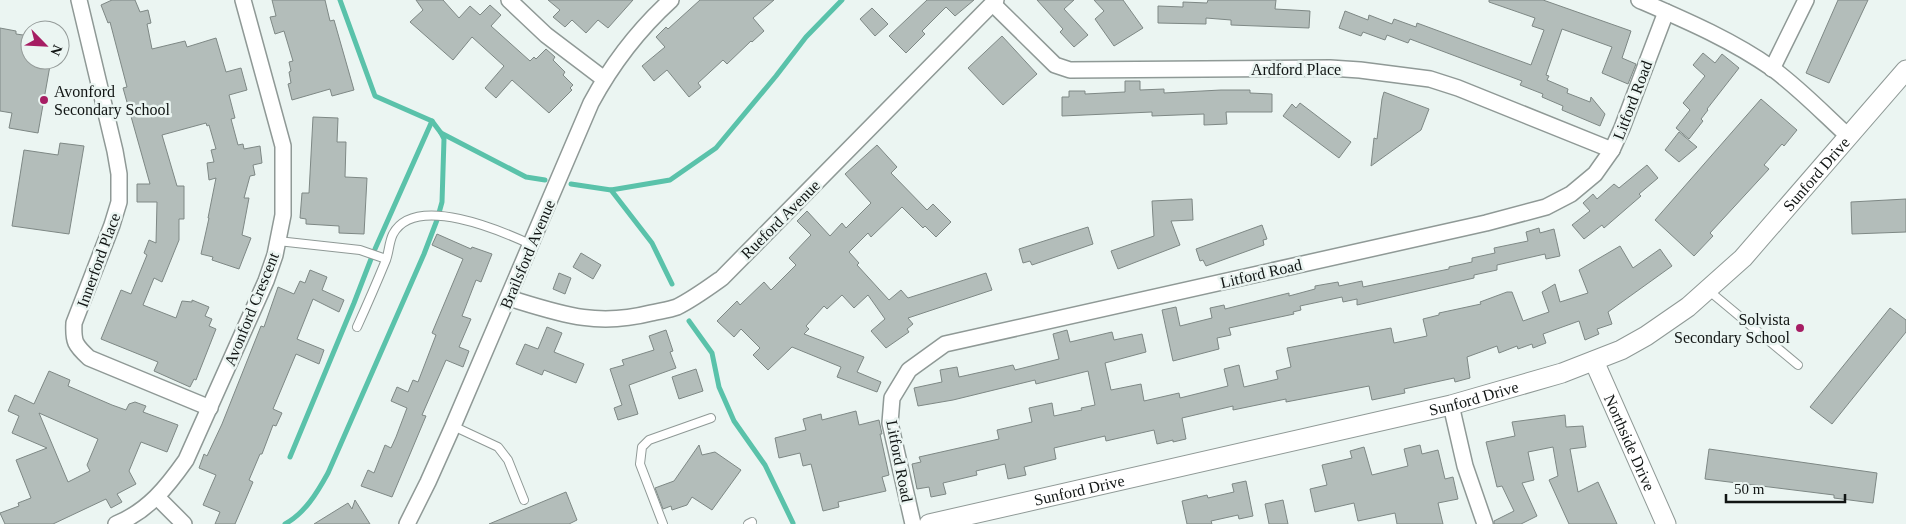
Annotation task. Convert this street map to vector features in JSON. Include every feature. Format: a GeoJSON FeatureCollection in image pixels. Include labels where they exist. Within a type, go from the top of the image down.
{"type":"FeatureCollection","features":[{"type":"Feature","properties":{"kind":"street","name":"Innerford Place"},"geometry":{"type":"LineString","coordinates":[[79,0],[119,174],[119,202],[74,323],[74,339],[78,348],[89,358],[210,408]]}},
{"type":"Feature","properties":{"kind":"street","name":"Avonford Crescent"},"geometry":{"type":"LineString","coordinates":[[116,524],[145,509],[170,483],[186,460],[266,280],[278,241],[283,215],[283,146],[243,0]]}},
{"type":"Feature","properties":{"kind":"street"},"geometry":{"type":"LineString","coordinates":[[508,0],[546,35],[604,79]]}},
{"type":"Feature","properties":{"kind":"street","name":"Brailsford Avenue"},"geometry":{"type":"LineString","coordinates":[[407,524],[428,482],[509,298],[591,103],[622,52],[672,0]]}},
{"type":"Feature","properties":{"kind":"street"},"geometry":{"type":"LineString","coordinates":[[1639,0],[1740,48],[1793,85],[1848,136]]}},
{"type":"Feature","properties":{"kind":"street"},"geometry":{"type":"LineString","coordinates":[[1772,69],[1806,0]]}},
{"type":"Feature","properties":{"kind":"street","name":"Ardford Place"},"geometry":{"type":"LineString","coordinates":[[995,2],[1056,65],[1070,70],[1330,68],[1430,79],[1458,88],[1612,150]]}},
{"type":"Feature","properties":{"kind":"street","name":"Rueford Avenue"},"geometry":{"type":"LineString","coordinates":[[509,298],[581,318],[614,319],[676,307],[722,278],[995,2]]}},
{"type":"Feature","properties":{"kind":"street","name":"Litford Road"},"geometry":{"type":"LineString","coordinates":[[913,524],[890,423],[892,398],[909,370],[944,344],[1486,223],[1546,207],[1571,194],[1595,174],[1612,150],[1666,12]]}},
{"type":"Feature","properties":{"kind":"street","name":"Sunford Drive"},"geometry":{"type":"LineString","coordinates":[[929,524],[1451,405],[1562,373],[1621,350],[1646,336],[1688,307],[1743,258],[1906,70]]}},
{"type":"Feature","properties":{"kind":"street","name":"Northside Drive"},"geometry":{"type":"LineString","coordinates":[[1594,361],[1666,524]]}},
{"type":"Feature","properties":{"kind":"street"},"geometry":{"type":"LineString","coordinates":[[1451,405],[1465,466],[1485,524]]}},
{"type":"Feature","properties":{"kind":"street"},"geometry":{"type":"LineString","coordinates":[[156,497],[184,524]]}},
{"type":"Feature","properties":{"kind":"lane"},"geometry":{"type":"LineString","coordinates":[[357,327],[386,259],[394,233],[409,219],[430,216],[455,217],[478,223],[532,245]]}},
{"type":"Feature","properties":{"kind":"lane"},"geometry":{"type":"LineString","coordinates":[[278,241],[360,250],[386,259]]}},
{"type":"Feature","properties":{"kind":"lane"},"geometry":{"type":"LineString","coordinates":[[1708,290],[1798,366]]}},
{"type":"Feature","properties":{"kind":"lane"},"geometry":{"type":"LineString","coordinates":[[663,524],[640,464],[642,447],[649,440],[711,418]]}},
{"type":"Feature","properties":{"kind":"lane"},"geometry":{"type":"LineString","coordinates":[[453,426],[498,447],[508,460],[524,500]]}},
{"type":"Feature","properties":{"kind":"building"},"geometry":{"type":"Polygon","coordinates":[[[112,0],[135,0],[140,12],[148,10],[151,23],[147,24],[152,49],[185,41],[187,47],[216,38],[226,72],[241,68],[247,90],[229,95],[235,118],[231,119],[238,145],[243,144],[244,149],[260,146],[262,163],[253,165],[255,175],[250,176],[244,198],[249,198],[242,235],[251,238],[239,269],[212,260],[213,257],[201,254],[216,178],[209,180],[207,163],[214,162],[211,150],[216,149],[209,125],[207,126],[206,123],[162,135],[177,186],[184,186],[184,219],[179,219],[179,240],[162,282],[154,278],[143,305],[176,318],[182,301],[192,302],[192,300],[209,307],[205,316],[212,319],[209,326],[216,329],[196,380],[194,379],[190,387],[154,371],[158,362],[101,339],[121,290],[131,294],[147,255],[144,253],[149,240],[156,243],[157,202],[137,202],[137,184],[150,184],[123,88],[127,87],[110,22],[108,23],[101,5],[112,0]]]}},
{"type":"Feature","properties":{"kind":"building"},"geometry":{"type":"Polygon","coordinates":[[[272,0],[325,0],[330,21],[334,20],[354,90],[332,96],[330,89],[292,100],[288,84],[291,83],[289,62],[293,61],[284,31],[275,34],[270,17],[276,16],[272,0]]]}},
{"type":"Feature","properties":{"kind":"building"},"geometry":{"type":"Polygon","coordinates":[[[416,0],[443,0],[459,18],[470,6],[480,15],[490,5],[501,15],[491,26],[530,61],[534,57],[536,59],[546,49],[555,57],[553,60],[565,72],[563,75],[573,85],[570,88],[572,90],[549,113],[512,80],[496,98],[485,88],[504,66],[472,37],[453,60],[410,22],[423,10],[416,0]]]}},
{"type":"Feature","properties":{"kind":"building"},"geometry":{"type":"Polygon","coordinates":[[[548,0],[633,0],[608,28],[598,20],[586,33],[572,20],[565,27],[553,17],[560,10],[548,0]]]}},
{"type":"Feature","properties":{"kind":"building"},"geometry":{"type":"Polygon","coordinates":[[[700,0],[774,0],[753,18],[764,31],[727,64],[723,60],[698,83],[701,87],[689,97],[667,70],[654,81],[642,66],[665,47],[656,37],[666,27],[668,29],[700,0]]]}},
{"type":"Feature","properties":{"kind":"building"},"geometry":{"type":"Polygon","coordinates":[[[927,0],[974,0],[955,16],[946,7],[922,31],[925,34],[906,53],[889,36],[927,0]]]}},
{"type":"Feature","properties":{"kind":"building"},"geometry":{"type":"Polygon","coordinates":[[[1037,0],[1074,0],[1064,9],[1088,35],[1074,47],[1060,32],[1063,29],[1037,0]]]}},
{"type":"Feature","properties":{"kind":"building"},"geometry":{"type":"Polygon","coordinates":[[[1094,0],[1123,0],[1143,28],[1114,46],[1095,19],[1104,11],[1094,0]]]}},
{"type":"Feature","properties":{"kind":"building"},"geometry":{"type":"Polygon","coordinates":[[[1208,0],[1276,0],[1275,9],[1310,11],[1309,28],[1231,25],[1231,20],[1206,18],[1206,24],[1158,23],[1158,6],[1183,7],[1183,2],[1207,3],[1208,0]]]}},
{"type":"Feature","properties":{"kind":"building"},"geometry":{"type":"Polygon","coordinates":[[[1489,0],[1543,0],[1631,31],[1622,58],[1636,64],[1628,84],[1602,73],[1612,47],[1562,29],[1546,75],[1549,76],[1547,80],[1568,89],[1567,93],[1590,102],[1591,97],[1605,114],[1600,126],[1562,110],[1563,106],[1542,97],[1543,94],[1520,85],[1522,81],[1410,39],[1408,43],[1387,35],[1385,40],[1363,32],[1361,36],[1339,28],[1345,11],[1368,20],[1369,15],[1392,24],[1394,19],[1416,27],[1417,23],[1531,65],[1544,30],[1532,26],[1535,18],[1489,2],[1489,0]]]}},
{"type":"Feature","properties":{"kind":"building"},"geometry":{"type":"Polygon","coordinates":[[[1838,0],[1868,0],[1829,83],[1806,73],[1838,0]]]}},
{"type":"Feature","properties":{"kind":"building"},"geometry":{"type":"Polygon","coordinates":[[[872,8],[888,24],[875,36],[860,19],[872,8]]]}},
{"type":"Feature","properties":{"kind":"building"},"geometry":{"type":"Polygon","coordinates":[[[0,28],[16,31],[16,34],[20,35],[20,70],[49,70],[38,133],[9,128],[12,113],[0,111],[0,28]]]}},
{"type":"Feature","properties":{"kind":"building"},"geometry":{"type":"Polygon","coordinates":[[[1002,36],[1037,74],[1003,105],[968,68],[1002,36]]]}},
{"type":"Feature","properties":{"kind":"building"},"geometry":{"type":"Polygon","coordinates":[[[1703,53],[1715,63],[1722,54],[1739,68],[1707,109],[1701,119],[1703,121],[1689,139],[1676,128],[1690,110],[1683,103],[1705,76],[1693,65],[1703,53]]]}},
{"type":"Feature","properties":{"kind":"building"},"geometry":{"type":"Polygon","coordinates":[[[1125,81],[1140,81],[1140,90],[1164,89],[1164,93],[1250,90],[1250,93],[1272,94],[1272,112],[1226,112],[1227,124],[1204,125],[1204,114],[1152,116],[1152,112],[1062,116],[1062,97],[1069,97],[1069,91],[1085,91],[1085,94],[1125,92],[1125,81]]]}},
{"type":"Feature","properties":{"kind":"building"},"geometry":{"type":"Polygon","coordinates":[[[1384,92],[1429,109],[1421,130],[1371,166],[1374,138],[1377,139],[1384,92]]]}},
{"type":"Feature","properties":{"kind":"building"},"geometry":{"type":"Polygon","coordinates":[[[1761,99],[1797,130],[1784,146],[1782,144],[1764,165],[1769,169],[1710,233],[1713,236],[1694,256],[1655,220],[1761,99]]]}},
{"type":"Feature","properties":{"kind":"building"},"geometry":{"type":"Polygon","coordinates":[[[1300,103],[1351,142],[1339,158],[1283,116],[1292,104],[1296,108],[1300,103]]]}},
{"type":"Feature","properties":{"kind":"building"},"geometry":{"type":"Polygon","coordinates":[[[313,117],[338,118],[337,142],[346,142],[345,177],[367,178],[364,234],[339,233],[339,226],[306,224],[306,219],[300,218],[302,193],[309,193],[313,117]]]}},
{"type":"Feature","properties":{"kind":"building"},"geometry":{"type":"Polygon","coordinates":[[[1679,132],[1697,147],[1679,162],[1665,150],[1679,132]]]}},
{"type":"Feature","properties":{"kind":"building"},"geometry":{"type":"Polygon","coordinates":[[[60,143],[84,146],[69,234],[12,226],[24,150],[58,155],[60,143]]]}},
{"type":"Feature","properties":{"kind":"building"},"geometry":{"type":"Polygon","coordinates":[[[877,145],[897,167],[891,173],[927,210],[933,204],[951,222],[936,237],[925,226],[923,228],[902,207],[871,237],[868,233],[849,252],[859,263],[857,265],[889,300],[901,290],[908,298],[986,273],[992,290],[908,318],[913,324],[907,329],[909,332],[886,348],[871,331],[885,319],[868,295],[854,308],[842,295],[827,309],[824,306],[806,326],[809,329],[804,334],[864,357],[857,372],[881,382],[877,392],[837,377],[841,367],[792,347],[768,370],[753,355],[760,348],[741,329],[734,337],[717,321],[737,301],[740,305],[764,282],[771,290],[796,265],[789,258],[811,235],[797,221],[807,211],[830,236],[842,223],[846,228],[871,203],[845,174],[877,145]]]}},
{"type":"Feature","properties":{"kind":"building"},"geometry":{"type":"Polygon","coordinates":[[[1647,165],[1658,178],[1639,194],[1641,196],[1604,228],[1602,225],[1584,239],[1572,225],[1590,211],[1583,203],[1593,194],[1597,199],[1614,184],[1619,188],[1647,165]]]}},
{"type":"Feature","properties":{"kind":"building"},"geometry":{"type":"Polygon","coordinates":[[[1192,199],[1193,220],[1171,221],[1180,245],[1118,269],[1111,251],[1154,236],[1152,201],[1192,199]]]}},
{"type":"Feature","properties":{"kind":"building"},"geometry":{"type":"Polygon","coordinates":[[[1906,199],[1906,232],[1852,234],[1851,202],[1906,199]]]}},
{"type":"Feature","properties":{"kind":"building"},"geometry":{"type":"Polygon","coordinates":[[[1262,225],[1267,239],[1263,240],[1264,245],[1206,266],[1203,260],[1200,261],[1196,249],[1262,225]]]}},
{"type":"Feature","properties":{"kind":"building"},"geometry":{"type":"Polygon","coordinates":[[[1088,227],[1093,244],[1032,265],[1030,261],[1023,263],[1019,249],[1088,227]]]}},
{"type":"Feature","properties":{"kind":"building"},"geometry":{"type":"Polygon","coordinates":[[[1539,228],[1540,233],[1554,229],[1560,256],[1546,259],[1545,254],[1497,265],[1497,270],[1474,275],[1474,278],[1357,305],[1357,299],[1343,302],[1342,297],[1300,306],[1301,310],[1293,312],[1294,314],[1229,328],[1231,335],[1217,338],[1219,349],[1173,361],[1162,310],[1176,307],[1180,326],[1212,318],[1210,308],[1224,305],[1225,309],[1289,293],[1289,296],[1315,289],[1315,286],[1338,282],[1339,286],[1362,281],[1363,287],[1449,269],[1449,267],[1472,262],[1472,258],[1495,253],[1494,248],[1528,241],[1526,232],[1539,228]]]}},
{"type":"Feature","properties":{"kind":"building"},"geometry":{"type":"Polygon","coordinates":[[[437,234],[471,249],[472,247],[492,254],[481,282],[476,280],[462,316],[471,319],[459,347],[469,351],[463,367],[446,360],[422,415],[426,416],[392,497],[361,486],[368,470],[374,473],[385,445],[391,448],[396,437],[407,408],[391,401],[397,387],[408,392],[413,380],[418,382],[436,335],[432,333],[463,259],[432,245],[437,234]]]}},
{"type":"Feature","properties":{"kind":"building"},"geometry":{"type":"Polygon","coordinates":[[[1620,246],[1633,268],[1660,249],[1672,266],[1608,312],[1612,324],[1597,329],[1599,334],[1585,340],[1579,321],[1543,334],[1546,343],[1533,348],[1532,344],[1518,349],[1517,346],[1499,353],[1497,346],[1467,357],[1470,378],[1455,382],[1454,378],[1404,389],[1405,393],[1372,400],[1369,386],[1286,402],[1286,399],[1233,410],[1233,406],[1182,418],[1186,439],[1157,444],[1154,430],[1106,441],[1105,436],[1054,448],[1056,459],[1024,467],[1026,475],[1008,479],[1005,464],[976,471],[977,475],[943,483],[946,494],[931,497],[929,487],[917,489],[912,464],[921,462],[919,457],[999,439],[997,430],[1032,422],[1029,408],[1052,403],[1054,416],[1095,405],[1088,371],[1036,384],[1035,380],[953,400],[918,406],[914,388],[942,382],[940,370],[957,367],[959,377],[1013,365],[1015,370],[1059,359],[1053,334],[1067,330],[1070,342],[1112,332],[1114,340],[1142,334],[1146,352],[1105,363],[1111,390],[1141,384],[1144,401],[1179,393],[1180,398],[1228,386],[1224,369],[1239,365],[1244,387],[1278,379],[1276,371],[1291,367],[1287,348],[1391,328],[1394,343],[1427,336],[1423,319],[1439,315],[1439,313],[1481,304],[1480,302],[1507,292],[1512,292],[1523,321],[1549,312],[1542,292],[1555,284],[1560,302],[1588,293],[1579,270],[1620,246]]]}},
{"type":"Feature","properties":{"kind":"building"},"geometry":{"type":"Polygon","coordinates":[[[581,253],[601,265],[593,279],[573,267],[581,253]]]}},
{"type":"Feature","properties":{"kind":"building"},"geometry":{"type":"Polygon","coordinates":[[[310,270],[327,277],[322,290],[344,300],[339,312],[313,299],[297,339],[324,350],[319,364],[296,354],[273,409],[282,413],[276,426],[273,425],[262,454],[260,454],[249,480],[253,482],[235,524],[215,524],[220,512],[203,505],[216,475],[199,468],[204,454],[207,456],[222,424],[261,326],[264,327],[278,287],[294,294],[300,281],[305,283],[310,270]]]}},
{"type":"Feature","properties":{"kind":"building"},"geometry":{"type":"Polygon","coordinates":[[[559,273],[571,278],[565,294],[553,289],[559,273]]]}},
{"type":"Feature","properties":{"kind":"building"},"geometry":{"type":"Polygon","coordinates":[[[1890,308],[1906,320],[1906,332],[1832,424],[1810,407],[1890,308]]]}},
{"type":"Feature","properties":{"kind":"building"},"geometry":{"type":"Polygon","coordinates":[[[547,327],[562,333],[554,352],[584,364],[576,383],[544,370],[542,375],[516,364],[525,344],[538,349],[547,327]]]}},
{"type":"Feature","properties":{"kind":"building"},"geometry":{"type":"Polygon","coordinates":[[[666,330],[673,351],[670,352],[676,368],[629,385],[638,414],[618,420],[614,408],[622,405],[610,369],[624,365],[622,360],[654,350],[649,336],[666,330]]]}},
{"type":"Feature","properties":{"kind":"building"},"geometry":{"type":"Polygon","coordinates":[[[696,369],[703,391],[679,399],[672,377],[696,369]]]}},
{"type":"Feature","properties":{"kind":"building"},"geometry":{"type":"Polygon","coordinates":[[[49,371],[70,380],[68,386],[112,405],[126,410],[129,404],[135,402],[146,406],[143,412],[178,425],[167,452],[141,442],[129,471],[136,484],[117,494],[122,502],[111,508],[106,499],[53,524],[5,524],[0,513],[19,506],[18,503],[31,498],[16,460],[47,448],[12,433],[19,416],[8,411],[15,395],[34,404],[49,371]],[[39,413],[68,482],[90,471],[87,465],[98,439],[39,413]]]}},
{"type":"Feature","properties":{"kind":"building"},"geometry":{"type":"Polygon","coordinates":[[[856,411],[859,425],[879,420],[882,434],[880,434],[889,475],[882,477],[886,491],[838,502],[839,507],[823,511],[811,464],[803,466],[800,453],[779,458],[775,438],[806,430],[803,419],[821,414],[822,420],[856,411]]]}},
{"type":"Feature","properties":{"kind":"building"},"geometry":{"type":"Polygon","coordinates":[[[1565,415],[1566,427],[1583,426],[1586,447],[1570,449],[1578,492],[1598,482],[1617,524],[1569,524],[1549,480],[1558,476],[1553,447],[1528,452],[1534,480],[1522,483],[1537,516],[1521,524],[1494,524],[1494,521],[1514,511],[1502,486],[1497,487],[1486,442],[1515,436],[1512,422],[1565,415]]]}},
{"type":"Feature","properties":{"kind":"building"},"geometry":{"type":"Polygon","coordinates":[[[699,445],[702,455],[715,452],[741,470],[712,510],[692,497],[687,505],[672,510],[671,506],[663,509],[655,488],[674,481],[699,445]]]}},
{"type":"Feature","properties":{"kind":"building"},"geometry":{"type":"Polygon","coordinates":[[[1420,445],[1422,454],[1438,450],[1445,479],[1453,477],[1458,499],[1438,503],[1443,524],[1397,524],[1395,513],[1358,521],[1354,503],[1315,512],[1310,489],[1327,485],[1322,465],[1352,458],[1350,451],[1364,447],[1372,475],[1408,466],[1404,449],[1420,445]]]}},
{"type":"Feature","properties":{"kind":"building"},"geometry":{"type":"Polygon","coordinates":[[[1709,449],[1877,473],[1873,503],[1834,498],[1834,495],[1705,479],[1709,449]]]}},
{"type":"Feature","properties":{"kind":"building"},"geometry":{"type":"Polygon","coordinates":[[[1246,481],[1253,516],[1239,519],[1238,515],[1211,521],[1212,524],[1187,524],[1182,501],[1207,495],[1208,498],[1234,492],[1232,484],[1246,481]]]}},
{"type":"Feature","properties":{"kind":"building"},"geometry":{"type":"Polygon","coordinates":[[[566,492],[577,520],[569,524],[489,524],[566,492]]]}},
{"type":"Feature","properties":{"kind":"building"},"geometry":{"type":"Polygon","coordinates":[[[355,500],[370,524],[314,524],[348,503],[352,509],[355,500]]]}},
{"type":"Feature","properties":{"kind":"building"},"geometry":{"type":"Polygon","coordinates":[[[1283,500],[1288,524],[1269,524],[1265,504],[1283,500]]]}},
{"type":"Feature","properties":{"kind":"waterway"},"geometry":{"type":"LineString","coordinates":[[340,0],[375,96],[432,121],[441,133],[526,177],[545,180]]}},
{"type":"Feature","properties":{"kind":"waterway"},"geometry":{"type":"LineString","coordinates":[[611,190],[670,180],[716,148],[806,37],[842,0]]}},
{"type":"Feature","properties":{"kind":"waterway"},"geometry":{"type":"LineString","coordinates":[[375,249],[432,121]]}},
{"type":"Feature","properties":{"kind":"waterway"},"geometry":{"type":"LineString","coordinates":[[285,524],[299,514],[315,495],[328,473],[424,254],[442,202],[444,139],[441,133]]}},
{"type":"Feature","properties":{"kind":"waterway"},"geometry":{"type":"LineString","coordinates":[[571,184],[611,190],[652,243],[672,284]]}},
{"type":"Feature","properties":{"kind":"waterway"},"geometry":{"type":"LineString","coordinates":[[290,457],[371,259]]}},
{"type":"Feature","properties":{"kind":"waterway"},"geometry":{"type":"LineString","coordinates":[[689,321],[712,353],[719,387],[734,421],[765,465],[793,523]]}},
{"type":"Feature","properties":{"kind":"place","name":"Avonford Secondary School"},"geometry":{"type":"Point","coordinates":[44,100]}},
{"type":"Feature","properties":{"kind":"place","name":"Solvista Secondary School"},"geometry":{"type":"Point","coordinates":[1800,328]}}]}
